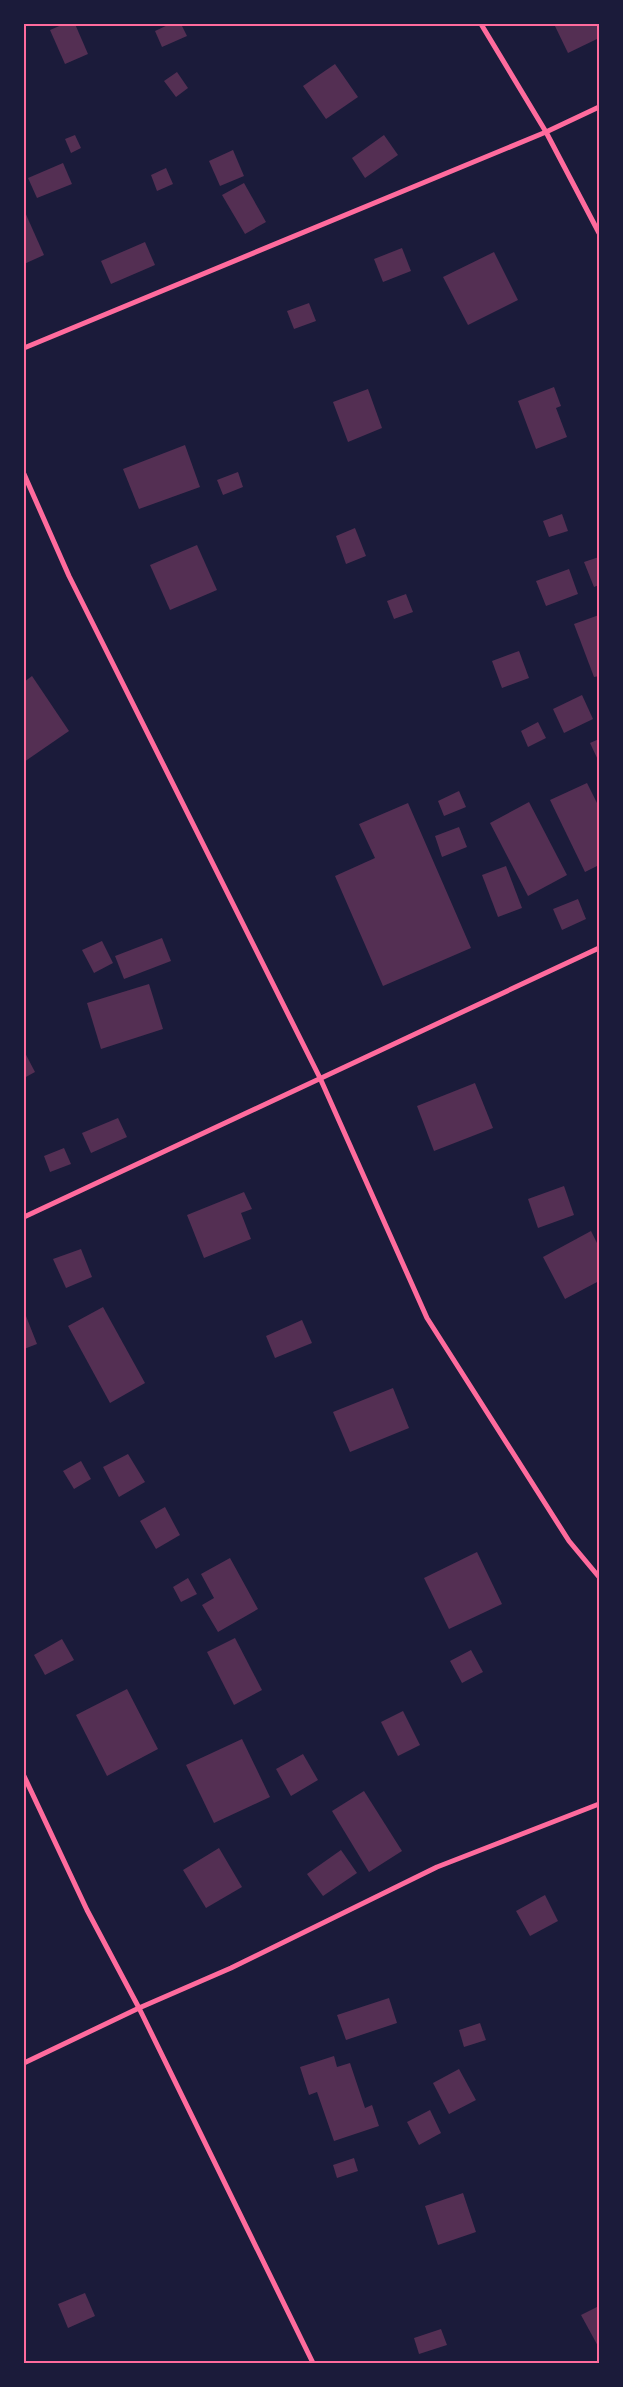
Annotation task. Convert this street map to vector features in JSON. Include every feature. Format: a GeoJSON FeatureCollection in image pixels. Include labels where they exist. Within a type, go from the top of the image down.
{"type":"FeatureCollection","features":[{"type":"Feature","properties":{"kind":"street"},"geometry":{"type":"LineString","coordinates":[[481,24],[546,132],[599,233]]}},
{"type":"Feature","properties":{"kind":"street"},"geometry":{"type":"LineString","coordinates":[[24,348],[546,132],[599,107]]}},
{"type":"Feature","properties":{"kind":"street"},"geometry":{"type":"LineString","coordinates":[[24,474],[69,576],[320,1078],[427,1318],[569,1542],[599,1577]]}},
{"type":"Feature","properties":{"kind":"street"},"geometry":{"type":"LineString","coordinates":[[24,1217],[599,948]]}},
{"type":"Feature","properties":{"kind":"street"},"geometry":{"type":"LineString","coordinates":[[24,1776],[87,1910],[139,2008],[313,2363]]}},
{"type":"Feature","properties":{"kind":"street"},"geometry":{"type":"LineString","coordinates":[[24,2063],[139,2008],[231,1968],[437,1867],[599,1804]]}},
{"type":"Feature","properties":{"kind":"building"},"geometry":{"type":"Polygon","coordinates":[[[64,24],[75,24],[88,54],[65,64],[50,30],[64,24]]]}},
{"type":"Feature","properties":{"kind":"building"},"geometry":{"type":"Polygon","coordinates":[[[170,24],[181,24],[187,36],[162,47],[155,31],[170,24]]]}},
{"type":"Feature","properties":{"kind":"building"},"geometry":{"type":"Polygon","coordinates":[[[554,24],[599,24],[599,38],[568,53],[554,24]]]}},
{"type":"Feature","properties":{"kind":"building"},"geometry":{"type":"Polygon","coordinates":[[[335,64],[358,97],[326,119],[303,86],[335,64]]]}},
{"type":"Feature","properties":{"kind":"building"},"geometry":{"type":"Polygon","coordinates":[[[177,72],[188,88],[176,97],[164,81],[177,72]]]}},
{"type":"Feature","properties":{"kind":"building"},"geometry":{"type":"Polygon","coordinates":[[[75,135],[81,148],[71,153],[65,139],[75,135]]]}},
{"type":"Feature","properties":{"kind":"building"},"geometry":{"type":"Polygon","coordinates":[[[384,135],[398,155],[365,178],[352,158],[384,135]]]}},
{"type":"Feature","properties":{"kind":"building"},"geometry":{"type":"Polygon","coordinates":[[[233,150],[244,176],[220,186],[209,161],[233,150]]]}},
{"type":"Feature","properties":{"kind":"building"},"geometry":{"type":"Polygon","coordinates":[[[63,163],[72,184],[37,198],[28,178],[63,163]]]}},
{"type":"Feature","properties":{"kind":"building"},"geometry":{"type":"Polygon","coordinates":[[[166,168],[173,184],[157,191],[151,175],[166,168]]]}},
{"type":"Feature","properties":{"kind":"building"},"geometry":{"type":"Polygon","coordinates":[[[244,183],[266,222],[245,234],[222,195],[244,183]]]}},
{"type":"Feature","properties":{"kind":"building"},"geometry":{"type":"Polygon","coordinates":[[[24,210],[44,255],[24,264],[24,210]]]}},
{"type":"Feature","properties":{"kind":"building"},"geometry":{"type":"Polygon","coordinates":[[[145,242],[155,265],[111,284],[101,261],[145,242]]]}},
{"type":"Feature","properties":{"kind":"building"},"geometry":{"type":"Polygon","coordinates":[[[402,248],[411,271],[383,282],[374,259],[402,248]]]}},
{"type":"Feature","properties":{"kind":"building"},"geometry":{"type":"Polygon","coordinates":[[[494,252],[518,300],[468,325],[443,277],[494,252]]]}},
{"type":"Feature","properties":{"kind":"building"},"geometry":{"type":"Polygon","coordinates":[[[309,303],[316,321],[294,329],[287,311],[309,303]]]}},
{"type":"Feature","properties":{"kind":"building"},"geometry":{"type":"Polygon","coordinates":[[[554,387],[561,406],[556,408],[567,437],[536,449],[518,401],[554,387]]]}},
{"type":"Feature","properties":{"kind":"building"},"geometry":{"type":"Polygon","coordinates":[[[368,389],[382,428],[348,442],[333,402],[368,389]]]}},
{"type":"Feature","properties":{"kind":"building"},"geometry":{"type":"Polygon","coordinates":[[[185,445],[200,487],[139,509],[123,469],[185,445]]]}},
{"type":"Feature","properties":{"kind":"building"},"geometry":{"type":"Polygon","coordinates":[[[238,472],[243,487],[223,495],[217,480],[238,472]]]}},
{"type":"Feature","properties":{"kind":"building"},"geometry":{"type":"Polygon","coordinates":[[[562,514],[568,531],[549,537],[543,521],[562,514]]]}},
{"type":"Feature","properties":{"kind":"building"},"geometry":{"type":"Polygon","coordinates":[[[355,528],[366,556],[346,564],[336,536],[355,528]]]}},
{"type":"Feature","properties":{"kind":"building"},"geometry":{"type":"Polygon","coordinates":[[[197,545],[217,590],[170,610],[150,565],[197,545]]]}},
{"type":"Feature","properties":{"kind":"building"},"geometry":{"type":"Polygon","coordinates":[[[599,557],[599,585],[594,587],[584,562],[599,557]]]}},
{"type":"Feature","properties":{"kind":"building"},"geometry":{"type":"Polygon","coordinates":[[[569,569],[578,594],[546,606],[536,581],[569,569]]]}},
{"type":"Feature","properties":{"kind":"building"},"geometry":{"type":"Polygon","coordinates":[[[406,594],[413,612],[394,619],[387,601],[406,594]]]}},
{"type":"Feature","properties":{"kind":"building"},"geometry":{"type":"Polygon","coordinates":[[[599,615],[599,676],[594,677],[574,624],[599,615]]]}},
{"type":"Feature","properties":{"kind":"building"},"geometry":{"type":"Polygon","coordinates":[[[519,651],[529,678],[502,688],[492,661],[519,651]]]}},
{"type":"Feature","properties":{"kind":"building"},"geometry":{"type":"Polygon","coordinates":[[[32,676],[69,731],[24,762],[24,682],[32,676]]]}},
{"type":"Feature","properties":{"kind":"building"},"geometry":{"type":"Polygon","coordinates":[[[582,695],[593,719],[564,733],[553,709],[582,695]]]}},
{"type":"Feature","properties":{"kind":"building"},"geometry":{"type":"Polygon","coordinates":[[[538,722],[546,738],[528,747],[521,731],[538,722]]]}},
{"type":"Feature","properties":{"kind":"building"},"geometry":{"type":"Polygon","coordinates":[[[599,739],[599,762],[590,743],[599,739]]]}},
{"type":"Feature","properties":{"kind":"building"},"geometry":{"type":"Polygon","coordinates":[[[587,783],[599,807],[599,865],[585,872],[550,800],[587,783]]]}},
{"type":"Feature","properties":{"kind":"building"},"geometry":{"type":"Polygon","coordinates":[[[459,791],[466,807],[444,816],[438,801],[459,791]]]}},
{"type":"Feature","properties":{"kind":"building"},"geometry":{"type":"Polygon","coordinates":[[[529,802],[567,875],[528,896],[490,823],[529,802]]]}},
{"type":"Feature","properties":{"kind":"building"},"geometry":{"type":"Polygon","coordinates":[[[408,803],[471,948],[383,986],[335,876],[375,858],[359,824],[408,803]]]}},
{"type":"Feature","properties":{"kind":"building"},"geometry":{"type":"Polygon","coordinates":[[[459,827],[467,847],[442,857],[435,836],[459,827]]]}},
{"type":"Feature","properties":{"kind":"building"},"geometry":{"type":"Polygon","coordinates":[[[506,866],[522,908],[498,917],[482,875],[506,866]]]}},
{"type":"Feature","properties":{"kind":"building"},"geometry":{"type":"Polygon","coordinates":[[[578,899],[586,919],[562,930],[553,909],[578,899]]]}},
{"type":"Feature","properties":{"kind":"building"},"geometry":{"type":"Polygon","coordinates":[[[162,938],[171,961],[124,979],[115,956],[162,938]]]}},
{"type":"Feature","properties":{"kind":"building"},"geometry":{"type":"Polygon","coordinates":[[[102,941],[113,963],[94,973],[82,950],[102,941]]]}},
{"type":"Feature","properties":{"kind":"building"},"geometry":{"type":"Polygon","coordinates":[[[149,984],[163,1029],[101,1049],[87,1003],[149,984]]]}},
{"type":"Feature","properties":{"kind":"building"},"geometry":{"type":"Polygon","coordinates":[[[24,1051],[35,1072],[24,1078],[24,1051]]]}},
{"type":"Feature","properties":{"kind":"building"},"geometry":{"type":"Polygon","coordinates":[[[475,1083],[493,1128],[434,1151],[417,1106],[475,1083]]]}},
{"type":"Feature","properties":{"kind":"building"},"geometry":{"type":"Polygon","coordinates":[[[118,1118],[127,1137],[91,1153],[82,1133],[118,1118]]]}},
{"type":"Feature","properties":{"kind":"building"},"geometry":{"type":"Polygon","coordinates":[[[64,1148],[71,1164],[50,1172],[44,1156],[64,1148]]]}},
{"type":"Feature","properties":{"kind":"building"},"geometry":{"type":"Polygon","coordinates":[[[564,1186],[574,1215],[538,1228],[528,1199],[564,1186]]]}},
{"type":"Feature","properties":{"kind":"building"},"geometry":{"type":"Polygon","coordinates":[[[244,1192],[252,1209],[241,1213],[251,1239],[204,1258],[187,1215],[244,1192]]]}},
{"type":"Feature","properties":{"kind":"building"},"geometry":{"type":"Polygon","coordinates":[[[591,1231],[599,1247],[599,1281],[565,1299],[543,1257],[591,1231]]]}},
{"type":"Feature","properties":{"kind":"building"},"geometry":{"type":"Polygon","coordinates":[[[81,1249],[92,1277],[66,1288],[53,1259],[81,1249]]]}},
{"type":"Feature","properties":{"kind":"building"},"geometry":{"type":"Polygon","coordinates":[[[103,1307],[145,1383],[110,1403],[68,1326],[103,1307]]]}},
{"type":"Feature","properties":{"kind":"building"},"geometry":{"type":"Polygon","coordinates":[[[24,1311],[37,1344],[24,1349],[24,1311]]]}},
{"type":"Feature","properties":{"kind":"building"},"geometry":{"type":"Polygon","coordinates":[[[302,1320],[312,1343],[275,1358],[266,1336],[302,1320]]]}},
{"type":"Feature","properties":{"kind":"building"},"geometry":{"type":"Polygon","coordinates":[[[393,1388],[409,1428],[350,1452],[333,1412],[393,1388]]]}},
{"type":"Feature","properties":{"kind":"building"},"geometry":{"type":"Polygon","coordinates":[[[128,1454],[145,1482],[119,1497],[103,1467],[128,1454]]]}},
{"type":"Feature","properties":{"kind":"building"},"geometry":{"type":"Polygon","coordinates":[[[81,1461],[91,1479],[74,1489],[63,1471],[81,1461]]]}},
{"type":"Feature","properties":{"kind":"building"},"geometry":{"type":"Polygon","coordinates":[[[165,1507],[180,1535],[156,1549],[140,1521],[165,1507]]]}},
{"type":"Feature","properties":{"kind":"building"},"geometry":{"type":"Polygon","coordinates":[[[477,1552],[502,1604],[449,1629],[424,1578],[477,1552]]]}},
{"type":"Feature","properties":{"kind":"building"},"geometry":{"type":"Polygon","coordinates":[[[230,1558],[258,1609],[218,1632],[202,1605],[214,1598],[201,1574],[230,1558]]]}},
{"type":"Feature","properties":{"kind":"building"},"geometry":{"type":"Polygon","coordinates":[[[188,1578],[197,1594],[181,1602],[173,1587],[188,1578]]]}},
{"type":"Feature","properties":{"kind":"building"},"geometry":{"type":"Polygon","coordinates":[[[235,1638],[262,1690],[234,1705],[207,1652],[235,1638]]]}},
{"type":"Feature","properties":{"kind":"building"},"geometry":{"type":"Polygon","coordinates":[[[62,1639],[74,1660],[45,1675],[34,1655],[62,1639]]]}},
{"type":"Feature","properties":{"kind":"building"},"geometry":{"type":"Polygon","coordinates":[[[471,1650],[483,1672],[462,1683],[450,1661],[471,1650]]]}},
{"type":"Feature","properties":{"kind":"building"},"geometry":{"type":"Polygon","coordinates":[[[127,1689],[158,1749],[107,1776],[76,1715],[127,1689]]]}},
{"type":"Feature","properties":{"kind":"building"},"geometry":{"type":"Polygon","coordinates":[[[403,1711],[420,1745],[398,1756],[381,1722],[403,1711]]]}},
{"type":"Feature","properties":{"kind":"building"},"geometry":{"type":"Polygon","coordinates":[[[242,1739],[270,1797],[214,1823],[186,1765],[242,1739]]]}},
{"type":"Feature","properties":{"kind":"building"},"geometry":{"type":"Polygon","coordinates":[[[303,1754],[318,1780],[291,1796],[276,1769],[303,1754]]]}},
{"type":"Feature","properties":{"kind":"building"},"geometry":{"type":"Polygon","coordinates":[[[364,1791],[402,1851],[369,1872],[332,1811],[364,1791]]]}},
{"type":"Feature","properties":{"kind":"building"},"geometry":{"type":"Polygon","coordinates":[[[219,1848],[242,1887],[206,1908],[183,1870],[219,1848]]]}},
{"type":"Feature","properties":{"kind":"building"},"geometry":{"type":"Polygon","coordinates":[[[341,1850],[357,1873],[323,1896],[307,1874],[341,1850]]]}},
{"type":"Feature","properties":{"kind":"building"},"geometry":{"type":"Polygon","coordinates":[[[545,1895],[558,1921],[530,1936],[516,1911],[545,1895]]]}},
{"type":"Feature","properties":{"kind":"building"},"geometry":{"type":"Polygon","coordinates":[[[389,1998],[397,2023],[346,2040],[337,2015],[389,1998]]]}},
{"type":"Feature","properties":{"kind":"building"},"geometry":{"type":"Polygon","coordinates":[[[480,2023],[486,2040],[464,2047],[459,2030],[480,2023]]]}},
{"type":"Feature","properties":{"kind":"building"},"geometry":{"type":"Polygon","coordinates":[[[334,2056],[337,2067],[350,2063],[365,2108],[372,2105],[379,2126],[334,2141],[317,2092],[309,2095],[300,2067],[334,2056]]]}},
{"type":"Feature","properties":{"kind":"building"},"geometry":{"type":"Polygon","coordinates":[[[459,2069],[476,2100],[449,2114],[433,2083],[459,2069]]]}},
{"type":"Feature","properties":{"kind":"building"},"geometry":{"type":"Polygon","coordinates":[[[430,2110],[441,2133],[419,2145],[407,2122],[430,2110]]]}},
{"type":"Feature","properties":{"kind":"building"},"geometry":{"type":"Polygon","coordinates":[[[354,2158],[358,2171],[337,2178],[333,2165],[354,2158]]]}},
{"type":"Feature","properties":{"kind":"building"},"geometry":{"type":"Polygon","coordinates":[[[463,2193],[476,2232],[438,2245],[425,2206],[463,2193]]]}},
{"type":"Feature","properties":{"kind":"building"},"geometry":{"type":"Polygon","coordinates":[[[85,2293],[95,2316],[68,2328],[58,2304],[85,2293]]]}},
{"type":"Feature","properties":{"kind":"building"},"geometry":{"type":"Polygon","coordinates":[[[599,2306],[599,2348],[581,2315],[599,2306]]]}},
{"type":"Feature","properties":{"kind":"building"},"geometry":{"type":"Polygon","coordinates":[[[441,2329],[447,2345],[419,2354],[414,2338],[441,2329]]]}}]}
